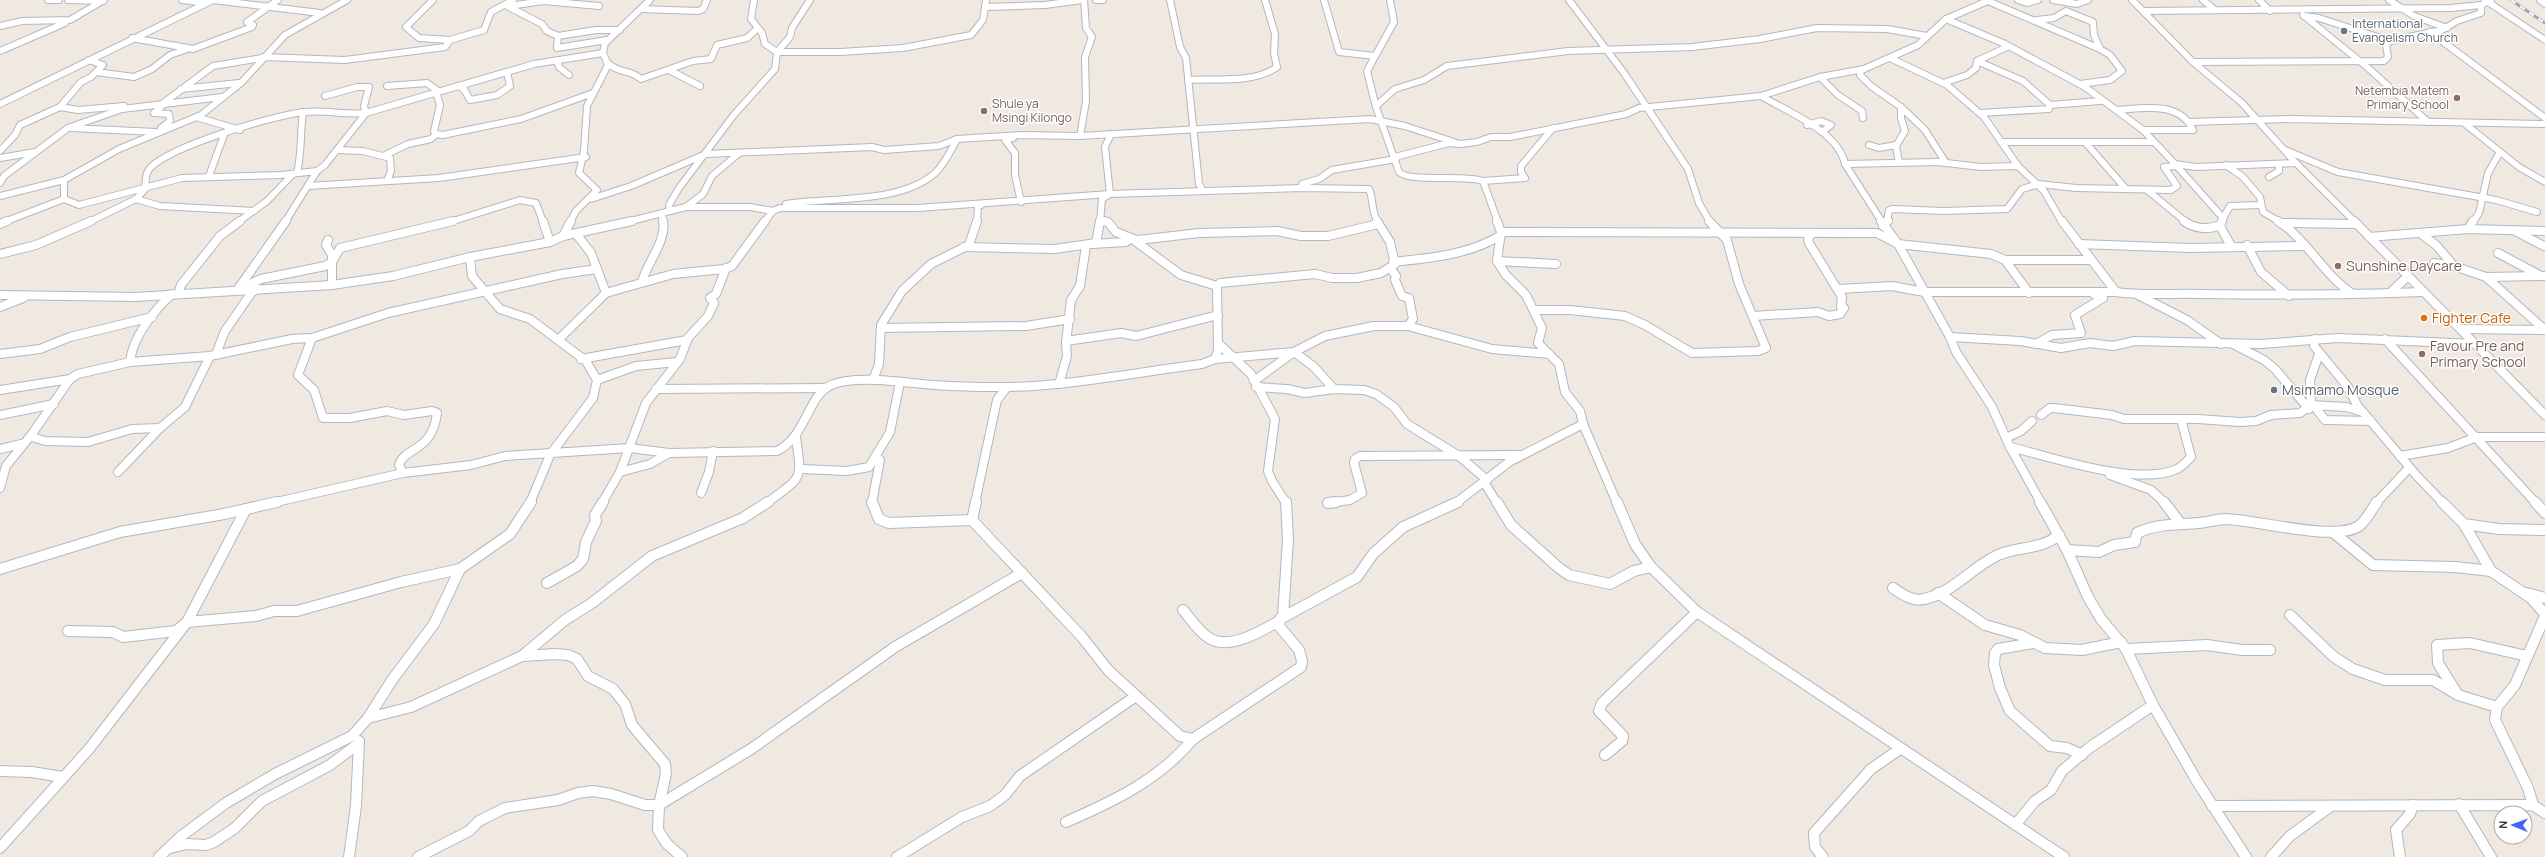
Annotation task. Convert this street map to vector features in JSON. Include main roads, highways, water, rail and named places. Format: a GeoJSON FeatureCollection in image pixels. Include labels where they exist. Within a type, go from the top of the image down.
{"type":"FeatureCollection","features":[{"type":"Feature","properties":{"kind":"railway"},"geometry":{"type":"LineString","coordinates":[[2511,0],[2545,23]]}},
{"type":"Feature","properties":{"kind":"place","name":"International Evangelism Church"},"geometry":{"type":"Point","coordinates":[2344,31]}},
{"type":"Feature","properties":{"kind":"place","name":"Netembia Matem Primary School"},"geometry":{"type":"Point","coordinates":[2457,98]}},
{"type":"Feature","properties":{"kind":"place","name":"Shule ya Msingi Kilongo"},"geometry":{"type":"Point","coordinates":[984,111]}},
{"type":"Feature","properties":{"kind":"place","name":"Sunshine Daycare"},"geometry":{"type":"Point","coordinates":[2338,266]}},
{"type":"Feature","properties":{"kind":"place","name":"Fighter Cafe"},"geometry":{"type":"Point","coordinates":[2424,318]}},
{"type":"Feature","properties":{"kind":"place","name":"Favour Pre and Primary School"},"geometry":{"type":"Point","coordinates":[2422,354]}},
{"type":"Feature","properties":{"kind":"place","name":"Msimamo Mosque"},"geometry":{"type":"Point","coordinates":[2274,390]}}]}
